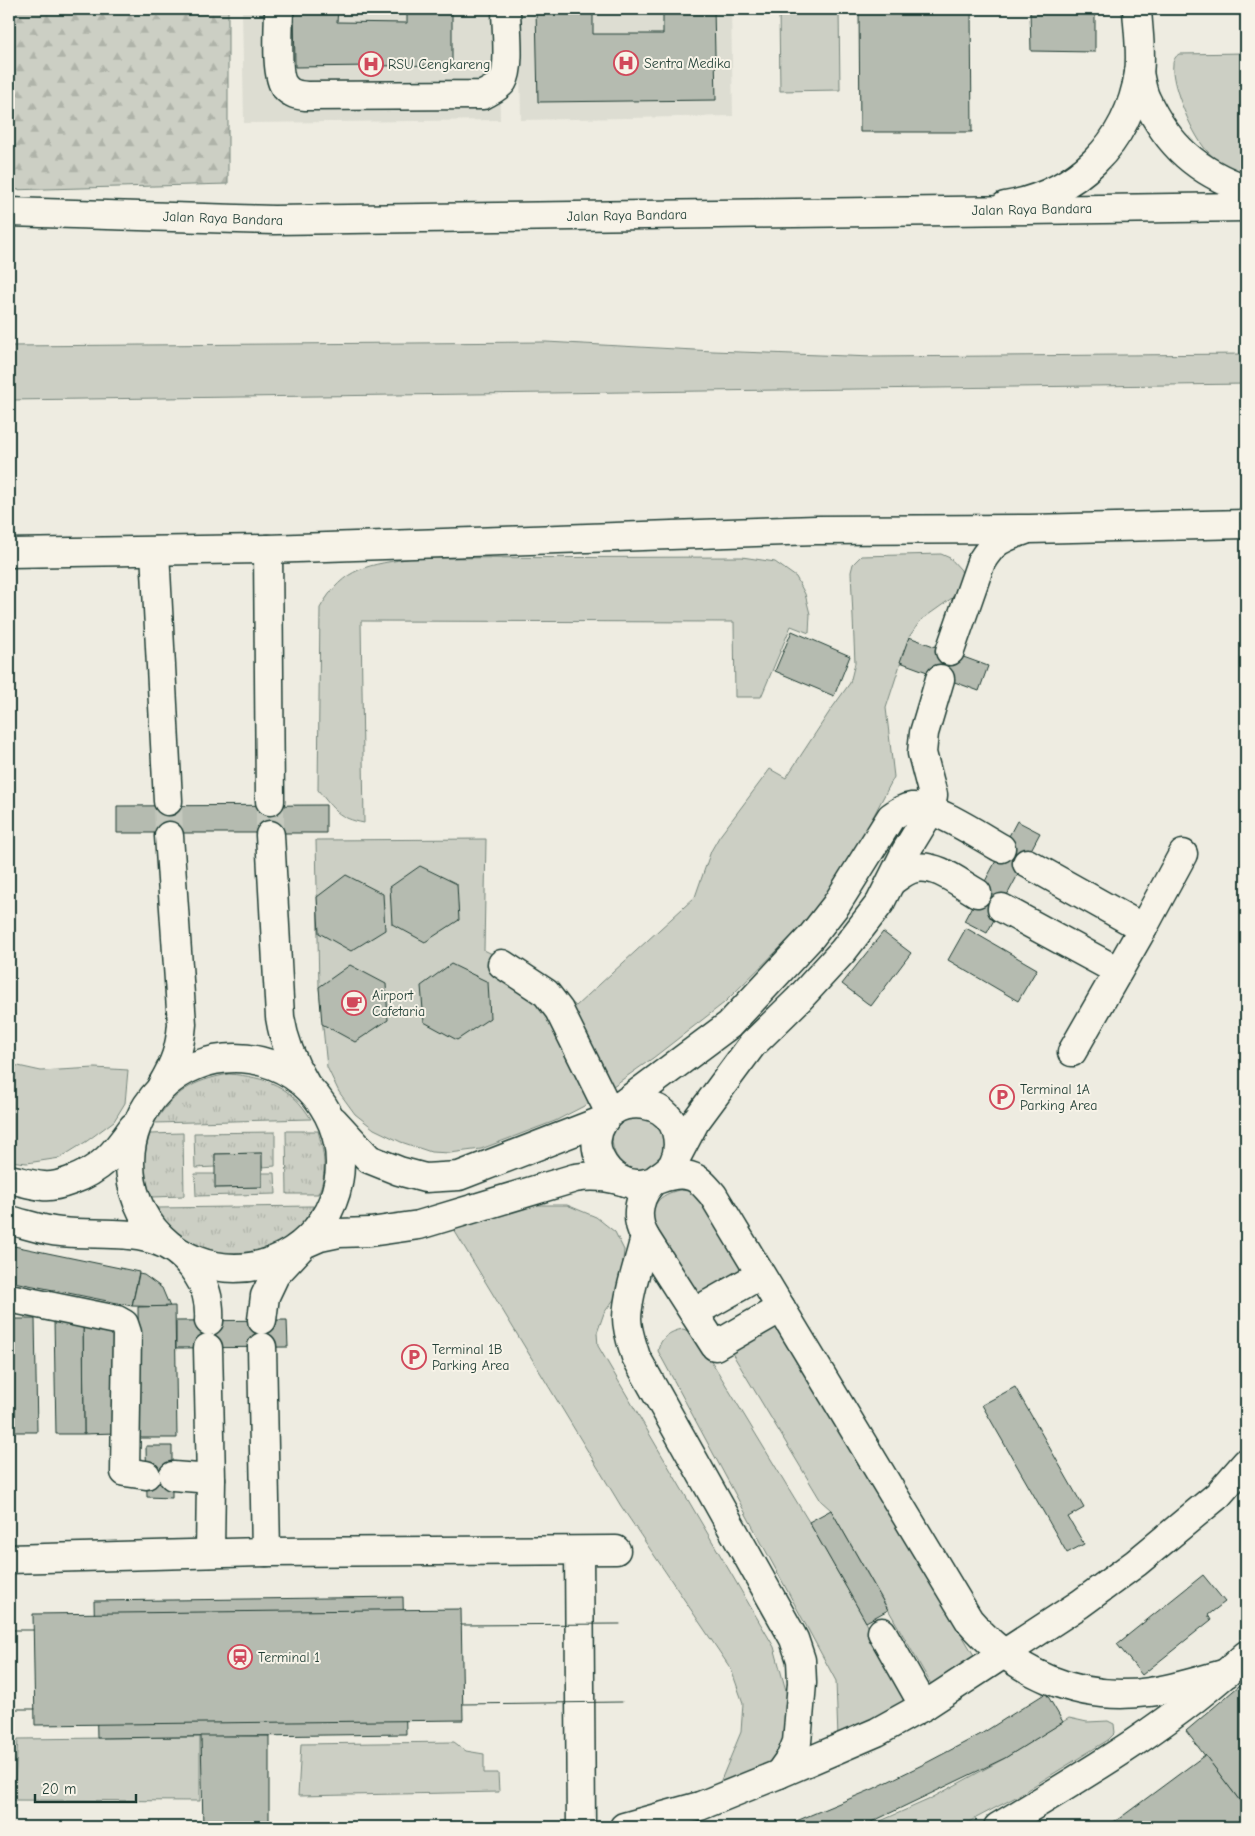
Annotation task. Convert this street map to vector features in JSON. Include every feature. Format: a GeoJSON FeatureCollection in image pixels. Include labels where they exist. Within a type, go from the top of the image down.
{"type":"FeatureCollection","features":[{"type":"Feature","properties":{"kind":"street"},"geometry":{"type":"LineString","coordinates":[[279,9],[279,74],[283,86],[292,94],[306,96],[483,94],[493,90],[502,82],[507,71],[506,9]]}},
{"type":"Feature","properties":{"kind":"street"},"geometry":{"type":"LineString","coordinates":[[1137,9],[1139,72],[1145,98],[1165,132],[1180,151],[1201,168],[1246,189]]}},
{"type":"Feature","properties":{"kind":"street"},"geometry":{"type":"LineString","coordinates":[[979,210],[1025,202],[1071,181],[1092,165],[1109,147],[1124,123],[1134,98],[1139,72]]}},
{"type":"Feature","properties":{"kind":"street","name":"Jalan Raya Bandara"},"geometry":{"type":"LineString","coordinates":[[9,212],[274,220],[1246,207]]}},
{"type":"Feature","properties":{"kind":"street"},"geometry":{"type":"LineString","coordinates":[[9,553],[268,549],[816,530],[1029,529],[1246,524]]}},
{"type":"Feature","properties":{"kind":"street"},"geometry":{"type":"LineString","coordinates":[[950,651],[981,562],[997,542],[1029,529]]}},
{"type":"Feature","properties":{"kind":"street"},"geometry":{"type":"LineString","coordinates":[[268,549],[270,800]]}},
{"type":"Feature","properties":{"kind":"street"},"geometry":{"type":"LineString","coordinates":[[155,551],[168,801]]}},
{"type":"Feature","properties":{"kind":"street"},"geometry":{"type":"LineString","coordinates":[[9,1220],[58,1232],[79,1234],[119,1233],[139,1236],[156,1240],[172,1247],[203,1264],[239,1269],[273,1262],[320,1237],[339,1233],[370,1232],[419,1225],[575,1178],[605,1176],[644,1184],[664,1172],[695,1122],[752,1045],[799,999],[843,951],[880,903],[906,852],[931,810],[933,794],[922,753],[924,733],[940,679]]}},
{"type":"Feature","properties":{"kind":"street"},"geometry":{"type":"LineString","coordinates":[[622,1181],[612,1175],[604,1166],[598,1154],[596,1143],[598,1131],[611,1113],[729,1025],[811,937],[836,905],[891,817],[900,810],[911,807],[931,810],[1001,848]]}},
{"type":"Feature","properties":{"kind":"street"},"geometry":{"type":"LineString","coordinates":[[270,835],[280,1017],[283,1037],[296,1069],[308,1088],[328,1114],[370,1159],[400,1172],[425,1178],[458,1176],[632,1103],[645,1104],[657,1108],[667,1116],[674,1127],[678,1139],[678,1152],[664,1172],[648,1188],[639,1208],[638,1218],[645,1237],[695,1312],[715,1346],[781,1308]]}},
{"type":"Feature","properties":{"kind":"street"},"geometry":{"type":"LineString","coordinates":[[9,1179],[44,1186],[64,1184],[94,1171],[108,1159],[139,1118],[176,1059],[180,1045],[182,1024],[169,836]]}},
{"type":"Feature","properties":{"kind":"street"},"geometry":{"type":"LineString","coordinates":[[1072,1052],[1183,854]]}},
{"type":"Feature","properties":{"kind":"street"},"geometry":{"type":"LineString","coordinates":[[1027,863],[1143,928]]}},
{"type":"Feature","properties":{"kind":"street"},"geometry":{"type":"LineString","coordinates":[[892,881],[906,871],[928,868],[941,872],[977,893]]}},
{"type":"Feature","properties":{"kind":"street"},"geometry":{"type":"LineString","coordinates":[[1002,908],[1118,971]]}},
{"type":"Feature","properties":{"kind":"street"},"geometry":{"type":"LineString","coordinates":[[502,964],[546,993],[559,1010],[611,1113]]}},
{"type":"Feature","properties":{"kind":"street"},"geometry":{"type":"LineString","coordinates":[[158,1090],[185,1070],[216,1060],[232,1058],[249,1059],[281,1069],[296,1077],[308,1088]]}},
{"type":"Feature","properties":{"kind":"street"},"geometry":{"type":"LineString","coordinates":[[262,1320],[266,1296],[275,1275],[327,1216],[339,1183],[341,1166],[340,1148],[337,1134],[328,1114]]}},
{"type":"Feature","properties":{"kind":"street"},"geometry":{"type":"LineString","coordinates":[[139,1118],[130,1152],[133,1188],[139,1206],[147,1222],[191,1264],[204,1284],[210,1308],[209,1321]]}},
{"type":"Feature","properties":{"kind":"street"},"geometry":{"type":"LineString","coordinates":[[664,1172],[688,1175],[700,1180],[712,1195],[969,1620],[982,1636],[1004,1654],[1043,1678],[1071,1689],[1093,1692],[1122,1694],[1150,1692],[1237,1664]]}},
{"type":"Feature","properties":{"kind":"street"},"geometry":{"type":"LineString","coordinates":[[645,1237],[630,1296],[627,1319],[630,1338],[636,1356],[794,1639],[801,1660],[802,1683],[797,1742],[791,1758],[779,1774]]}},
{"type":"Feature","properties":{"kind":"street"},"geometry":{"type":"LineString","coordinates":[[695,1312],[760,1275]]}},
{"type":"Feature","properties":{"kind":"street"},"geometry":{"type":"LineString","coordinates":[[9,1298],[117,1320],[124,1324],[127,1330],[125,1472],[146,1475]]}},
{"type":"Feature","properties":{"kind":"street"},"geometry":{"type":"LineString","coordinates":[[262,1347],[266,1552]]}},
{"type":"Feature","properties":{"kind":"street"},"geometry":{"type":"LineString","coordinates":[[208,1348],[211,1479],[210,1553]]}},
{"type":"Feature","properties":{"kind":"street"},"geometry":{"type":"LineString","coordinates":[[624,1827],[700,1806],[877,1732],[924,1706],[1080,1604],[1136,1563],[1218,1495],[1246,1462]]}},
{"type":"Feature","properties":{"kind":"street"},"geometry":{"type":"LineString","coordinates":[[173,1476],[211,1479]]}},
{"type":"Feature","properties":{"kind":"street"},"geometry":{"type":"LineString","coordinates":[[9,1559],[266,1552],[616,1550]]}},
{"type":"Feature","properties":{"kind":"street"},"geometry":{"type":"LineString","coordinates":[[579,1551],[580,1827]]}},
{"type":"Feature","properties":{"kind":"street"},"geometry":{"type":"LineString","coordinates":[[882,1632],[924,1706]]}},
{"type":"Feature","properties":{"kind":"street"},"geometry":{"type":"LineString","coordinates":[[998,1827],[1155,1728],[1237,1664]]}},
{"type":"Feature","properties":{"kind":"shaded area","name":"RSU Cengkareng"},"geometry":{"type":"Polygon","coordinates":[[[242,9],[498,9],[500,120],[244,123],[242,9]]]}},
{"type":"Feature","properties":{"kind":"shaded area","name":"Sentra Medika"},"geometry":{"type":"Polygon","coordinates":[[[519,9],[731,9],[733,116],[521,120],[519,9]]]}},
{"type":"Feature","properties":{"kind":"green space"},"geometry":{"type":"Polygon","coordinates":[[[9,9],[228,9],[228,184],[9,190],[9,9]]]}},
{"type":"Feature","properties":{"kind":"green space"},"geometry":{"type":"Polygon","coordinates":[[[779,9],[839,9],[840,90],[780,91],[779,9]]]}},
{"type":"Feature","properties":{"kind":"green space"},"geometry":{"type":"Polygon","coordinates":[[[1246,53],[1246,174],[1222,163],[1213,157],[1203,146],[1184,111],[1175,84],[1173,64],[1179,54],[1246,53]]]}},
{"type":"Feature","properties":{"kind":"green space"},"geometry":{"type":"Polygon","coordinates":[[[546,342],[873,357],[1246,354],[1246,384],[9,400],[9,346],[546,342]]]}},
{"type":"Feature","properties":{"kind":"green space"},"geometry":{"type":"Polygon","coordinates":[[[941,554],[950,558],[961,570],[959,590],[952,598],[921,620],[909,637],[886,708],[894,777],[842,876],[799,929],[724,1003],[653,1058],[586,1105],[555,1121],[481,1149],[450,1153],[431,1152],[401,1142],[374,1129],[355,1114],[339,1092],[327,1067],[319,987],[316,840],[486,839],[484,950],[543,979],[576,1006],[695,897],[711,851],[719,837],[770,769],[786,778],[850,683],[855,663],[851,572],[853,564],[861,556],[941,554]]]}},
{"type":"Feature","properties":{"kind":"green space"},"geometry":{"type":"Polygon","coordinates":[[[742,557],[775,562],[796,577],[805,594],[810,614],[809,633],[791,626],[761,697],[735,697],[734,622],[361,621],[364,823],[342,816],[318,790],[320,608],[338,583],[348,576],[371,566],[413,558],[742,557]]]}},
{"type":"Feature","properties":{"kind":"green space"},"geometry":{"type":"Polygon","coordinates":[[[9,1064],[41,1071],[95,1068],[128,1070],[125,1103],[114,1121],[60,1158],[27,1163],[9,1161],[9,1064]]]}},
{"type":"Feature","properties":{"kind":"green space"},"geometry":{"type":"Polygon","coordinates":[[[229,1074],[255,1078],[276,1085],[295,1098],[311,1119],[154,1123],[177,1095],[186,1089],[204,1080],[229,1074]]]}},
{"type":"Feature","properties":{"kind":"green space"},"geometry":{"type":"Polygon","coordinates":[[[643,1115],[663,1129],[666,1150],[658,1162],[639,1170],[628,1167],[619,1160],[614,1150],[612,1138],[616,1127],[626,1119],[643,1115]]]}},
{"type":"Feature","properties":{"kind":"green space"},"geometry":{"type":"Polygon","coordinates":[[[286,1131],[318,1131],[322,1147],[324,1171],[318,1194],[287,1194],[286,1131]]]}},
{"type":"Feature","properties":{"kind":"green space"},"geometry":{"type":"Polygon","coordinates":[[[275,1132],[275,1166],[262,1167],[261,1153],[215,1154],[215,1167],[195,1168],[194,1133],[275,1132]]]}},
{"type":"Feature","properties":{"kind":"green space"},"geometry":{"type":"Polygon","coordinates":[[[183,1133],[184,1196],[152,1197],[146,1181],[144,1166],[150,1134],[183,1133]]]}},
{"type":"Feature","properties":{"kind":"green space"},"geometry":{"type":"Polygon","coordinates":[[[261,1173],[275,1173],[276,1194],[196,1196],[195,1174],[215,1174],[216,1188],[262,1187],[261,1173]]]}},
{"type":"Feature","properties":{"kind":"green space"},"geometry":{"type":"Polygon","coordinates":[[[679,1190],[690,1191],[698,1198],[744,1271],[700,1296],[654,1225],[653,1211],[655,1206],[661,1198],[679,1190]]]}},
{"type":"Feature","properties":{"kind":"green space"},"geometry":{"type":"Polygon","coordinates":[[[536,1205],[567,1205],[596,1217],[615,1232],[624,1250],[620,1291],[604,1313],[597,1333],[598,1346],[774,1647],[788,1698],[786,1737],[777,1763],[719,1785],[741,1732],[743,1703],[731,1669],[621,1506],[451,1225],[509,1209],[536,1205]]]}},
{"type":"Feature","properties":{"kind":"green space"},"geometry":{"type":"Polygon","coordinates":[[[313,1206],[302,1224],[287,1237],[269,1246],[250,1252],[229,1253],[209,1249],[190,1241],[162,1217],[157,1208],[313,1206]]]}},
{"type":"Feature","properties":{"kind":"green space"},"geometry":{"type":"Polygon","coordinates":[[[777,1324],[978,1662],[935,1691],[831,1510],[821,1501],[732,1353],[777,1324]]]}},
{"type":"Feature","properties":{"kind":"green space"},"geometry":{"type":"Polygon","coordinates":[[[683,1329],[691,1332],[704,1349],[809,1522],[866,1622],[905,1703],[838,1739],[836,1681],[658,1351],[661,1342],[666,1336],[674,1331],[683,1329]]]}},
{"type":"Feature","properties":{"kind":"green space"},"geometry":{"type":"Polygon","coordinates":[[[1069,1718],[1087,1722],[1108,1721],[1114,1724],[1115,1733],[1108,1740],[1014,1798],[959,1827],[867,1827],[928,1800],[1005,1758],[1069,1718]]]}},
{"type":"Feature","properties":{"kind":"green space"},"geometry":{"type":"Polygon","coordinates":[[[200,1737],[200,1801],[9,1800],[9,1781],[15,1781],[18,1739],[200,1737]]]}},
{"type":"Feature","properties":{"kind":"green space"},"geometry":{"type":"Polygon","coordinates":[[[454,1742],[466,1751],[484,1754],[484,1773],[498,1773],[499,1792],[298,1796],[301,1744],[454,1742]]]}},
{"type":"Feature","properties":{"kind":"building","name":"RSU Cengkareng"},"geometry":{"type":"Polygon","coordinates":[[[294,9],[338,9],[337,22],[407,23],[407,9],[452,9],[452,65],[295,67],[294,9]]]}},
{"type":"Feature","properties":{"kind":"building","name":"Sentra Medika"},"geometry":{"type":"Polygon","coordinates":[[[536,9],[593,9],[593,34],[663,34],[663,9],[714,9],[716,100],[538,102],[536,9]]]}},
{"type":"Feature","properties":{"kind":"building"},"geometry":{"type":"Polygon","coordinates":[[[859,9],[971,9],[972,132],[860,132],[859,9]]]}},
{"type":"Feature","properties":{"kind":"building"},"geometry":{"type":"Polygon","coordinates":[[[1030,9],[1095,9],[1095,52],[1031,51],[1030,9]]]}},
{"type":"Feature","properties":{"kind":"building"},"geometry":{"type":"Polygon","coordinates":[[[792,631],[850,656],[834,696],[775,671],[792,631]]]}},
{"type":"Feature","properties":{"kind":"building"},"geometry":{"type":"Polygon","coordinates":[[[909,637],[988,666],[979,691],[900,662],[909,637]]]}},
{"type":"Feature","properties":{"kind":"building"},"geometry":{"type":"Polygon","coordinates":[[[326,805],[326,833],[117,833],[117,806],[326,805]]]}},
{"type":"Feature","properties":{"kind":"building"},"geometry":{"type":"Polygon","coordinates":[[[1017,821],[1040,833],[987,933],[964,921],[1017,821]]]}},
{"type":"Feature","properties":{"kind":"building"},"geometry":{"type":"Polygon","coordinates":[[[420,866],[457,884],[459,920],[425,942],[392,924],[390,887],[420,866]]]}},
{"type":"Feature","properties":{"kind":"building","name":"Airport Cafetaria"},"geometry":{"type":"Polygon","coordinates":[[[346,875],[383,894],[385,930],[351,951],[319,933],[317,897],[346,875]]]}},
{"type":"Feature","properties":{"kind":"building"},"geometry":{"type":"Polygon","coordinates":[[[966,928],[1037,969],[1018,1001],[948,960],[966,928]]]}},
{"type":"Feature","properties":{"kind":"building"},"geometry":{"type":"Polygon","coordinates":[[[883,932],[911,953],[871,1006],[842,984],[883,932]]]}},
{"type":"Feature","properties":{"kind":"building","name":"Airport Cafetaria"},"geometry":{"type":"Polygon","coordinates":[[[451,964],[488,982],[490,1018],[457,1040],[424,1022],[421,986],[451,964]]]}},
{"type":"Feature","properties":{"kind":"building","name":"Airport Cafetaria"},"geometry":{"type":"Polygon","coordinates":[[[350,965],[386,984],[388,1020],[355,1042],[322,1024],[319,987],[350,965]]]}},
{"type":"Feature","properties":{"kind":"building"},"geometry":{"type":"Polygon","coordinates":[[[262,1153],[262,1187],[215,1188],[215,1154],[262,1153]]]}},
{"type":"Feature","properties":{"kind":"building"},"geometry":{"type":"Polygon","coordinates":[[[9,1245],[139,1272],[132,1306],[9,1281],[9,1245]]]}},
{"type":"Feature","properties":{"kind":"building"},"geometry":{"type":"Polygon","coordinates":[[[139,1274],[144,1275],[162,1288],[170,1307],[132,1306],[139,1274]]]}},
{"type":"Feature","properties":{"kind":"building"},"geometry":{"type":"Polygon","coordinates":[[[175,1306],[177,1438],[139,1438],[138,1307],[175,1306]]]}},
{"type":"Feature","properties":{"kind":"building"},"geometry":{"type":"Polygon","coordinates":[[[9,1319],[35,1319],[37,1432],[10,1432],[9,1319]]]}},
{"type":"Feature","properties":{"kind":"building"},"geometry":{"type":"Polygon","coordinates":[[[83,1319],[113,1319],[116,1433],[84,1434],[83,1319]]]}},
{"type":"Feature","properties":{"kind":"building"},"geometry":{"type":"Polygon","coordinates":[[[83,1319],[84,1434],[56,1434],[54,1320],[83,1319]]]}},
{"type":"Feature","properties":{"kind":"building"},"geometry":{"type":"Polygon","coordinates":[[[287,1320],[288,1347],[176,1348],[176,1321],[287,1320]]]}},
{"type":"Feature","properties":{"kind":"building"},"geometry":{"type":"Polygon","coordinates":[[[1015,1387],[1084,1508],[1068,1517],[1084,1544],[1067,1553],[982,1405],[1015,1387]]]}},
{"type":"Feature","properties":{"kind":"building"},"geometry":{"type":"Polygon","coordinates":[[[146,1446],[172,1446],[172,1498],[147,1497],[146,1446]]]}},
{"type":"Feature","properties":{"kind":"building"},"geometry":{"type":"Polygon","coordinates":[[[831,1510],[888,1610],[866,1622],[809,1522],[831,1510]]]}},
{"type":"Feature","properties":{"kind":"building"},"geometry":{"type":"Polygon","coordinates":[[[1203,1575],[1225,1602],[1208,1615],[1211,1620],[1142,1675],[1117,1644],[1203,1575]]]}},
{"type":"Feature","properties":{"kind":"building"},"geometry":{"type":"Polygon","coordinates":[[[403,1597],[406,1734],[97,1738],[94,1601],[403,1597]]]}},
{"type":"Feature","properties":{"kind":"building"},"geometry":{"type":"Polygon","coordinates":[[[461,1609],[463,1720],[35,1725],[33,1614],[461,1609]]]}},
{"type":"Feature","properties":{"kind":"building"},"geometry":{"type":"Polygon","coordinates":[[[1246,1680],[1246,1809],[1186,1731],[1246,1680]]]}},
{"type":"Feature","properties":{"kind":"building"},"geometry":{"type":"Polygon","coordinates":[[[1046,1693],[1063,1722],[1005,1758],[861,1827],[782,1827],[873,1789],[928,1762],[981,1734],[1046,1693]]]}},
{"type":"Feature","properties":{"kind":"building"},"geometry":{"type":"Polygon","coordinates":[[[201,1736],[269,1736],[269,1827],[203,1827],[201,1736]]]}},
{"type":"Feature","properties":{"kind":"building"},"geometry":{"type":"Polygon","coordinates":[[[1205,1755],[1246,1809],[1246,1827],[1105,1827],[1120,1818],[1205,1755]]]}},
{"type":"Feature","properties":{"kind":"tunnel"},"geometry":{"type":"LineString","coordinates":[[168,801],[169,836]]}},
{"type":"Feature","properties":{"kind":"tunnel"},"geometry":{"type":"LineString","coordinates":[[270,801],[270,835]]}},
{"type":"Feature","properties":{"kind":"tram line"},"geometry":{"type":"LineString","coordinates":[[461,1625],[620,1624]]}},
{"type":"Feature","properties":{"kind":"tram line"},"geometry":{"type":"LineString","coordinates":[[9,1630],[33,1630]]}},
{"type":"Feature","properties":{"kind":"tram line"},"geometry":{"type":"LineString","coordinates":[[463,1704],[622,1702]]}},
{"type":"Feature","properties":{"kind":"tram line"},"geometry":{"type":"LineString","coordinates":[[9,1709],[35,1709]]}},
{"type":"Feature","properties":{"kind":"place","name":"Sentra Medika"},"geometry":{"type":"Point","coordinates":[626,63]}},
{"type":"Feature","properties":{"kind":"place","name":"RSU Cengkareng"},"geometry":{"type":"Point","coordinates":[371,64]}},
{"type":"Feature","properties":{"kind":"place","name":"Airport Cafetaria"},"geometry":{"type":"Point","coordinates":[354,1003]}},
{"type":"Feature","properties":{"kind":"place","name":"Terminal 1A Parking Area"},"geometry":{"type":"Point","coordinates":[1002,1097]}},
{"type":"Feature","properties":{"kind":"place","name":"Terminal 1B Parking Area"},"geometry":{"type":"Point","coordinates":[414,1357]}},
{"type":"Feature","properties":{"kind":"place","name":"Terminal 1"},"geometry":{"type":"Point","coordinates":[240,1657]}}]}
